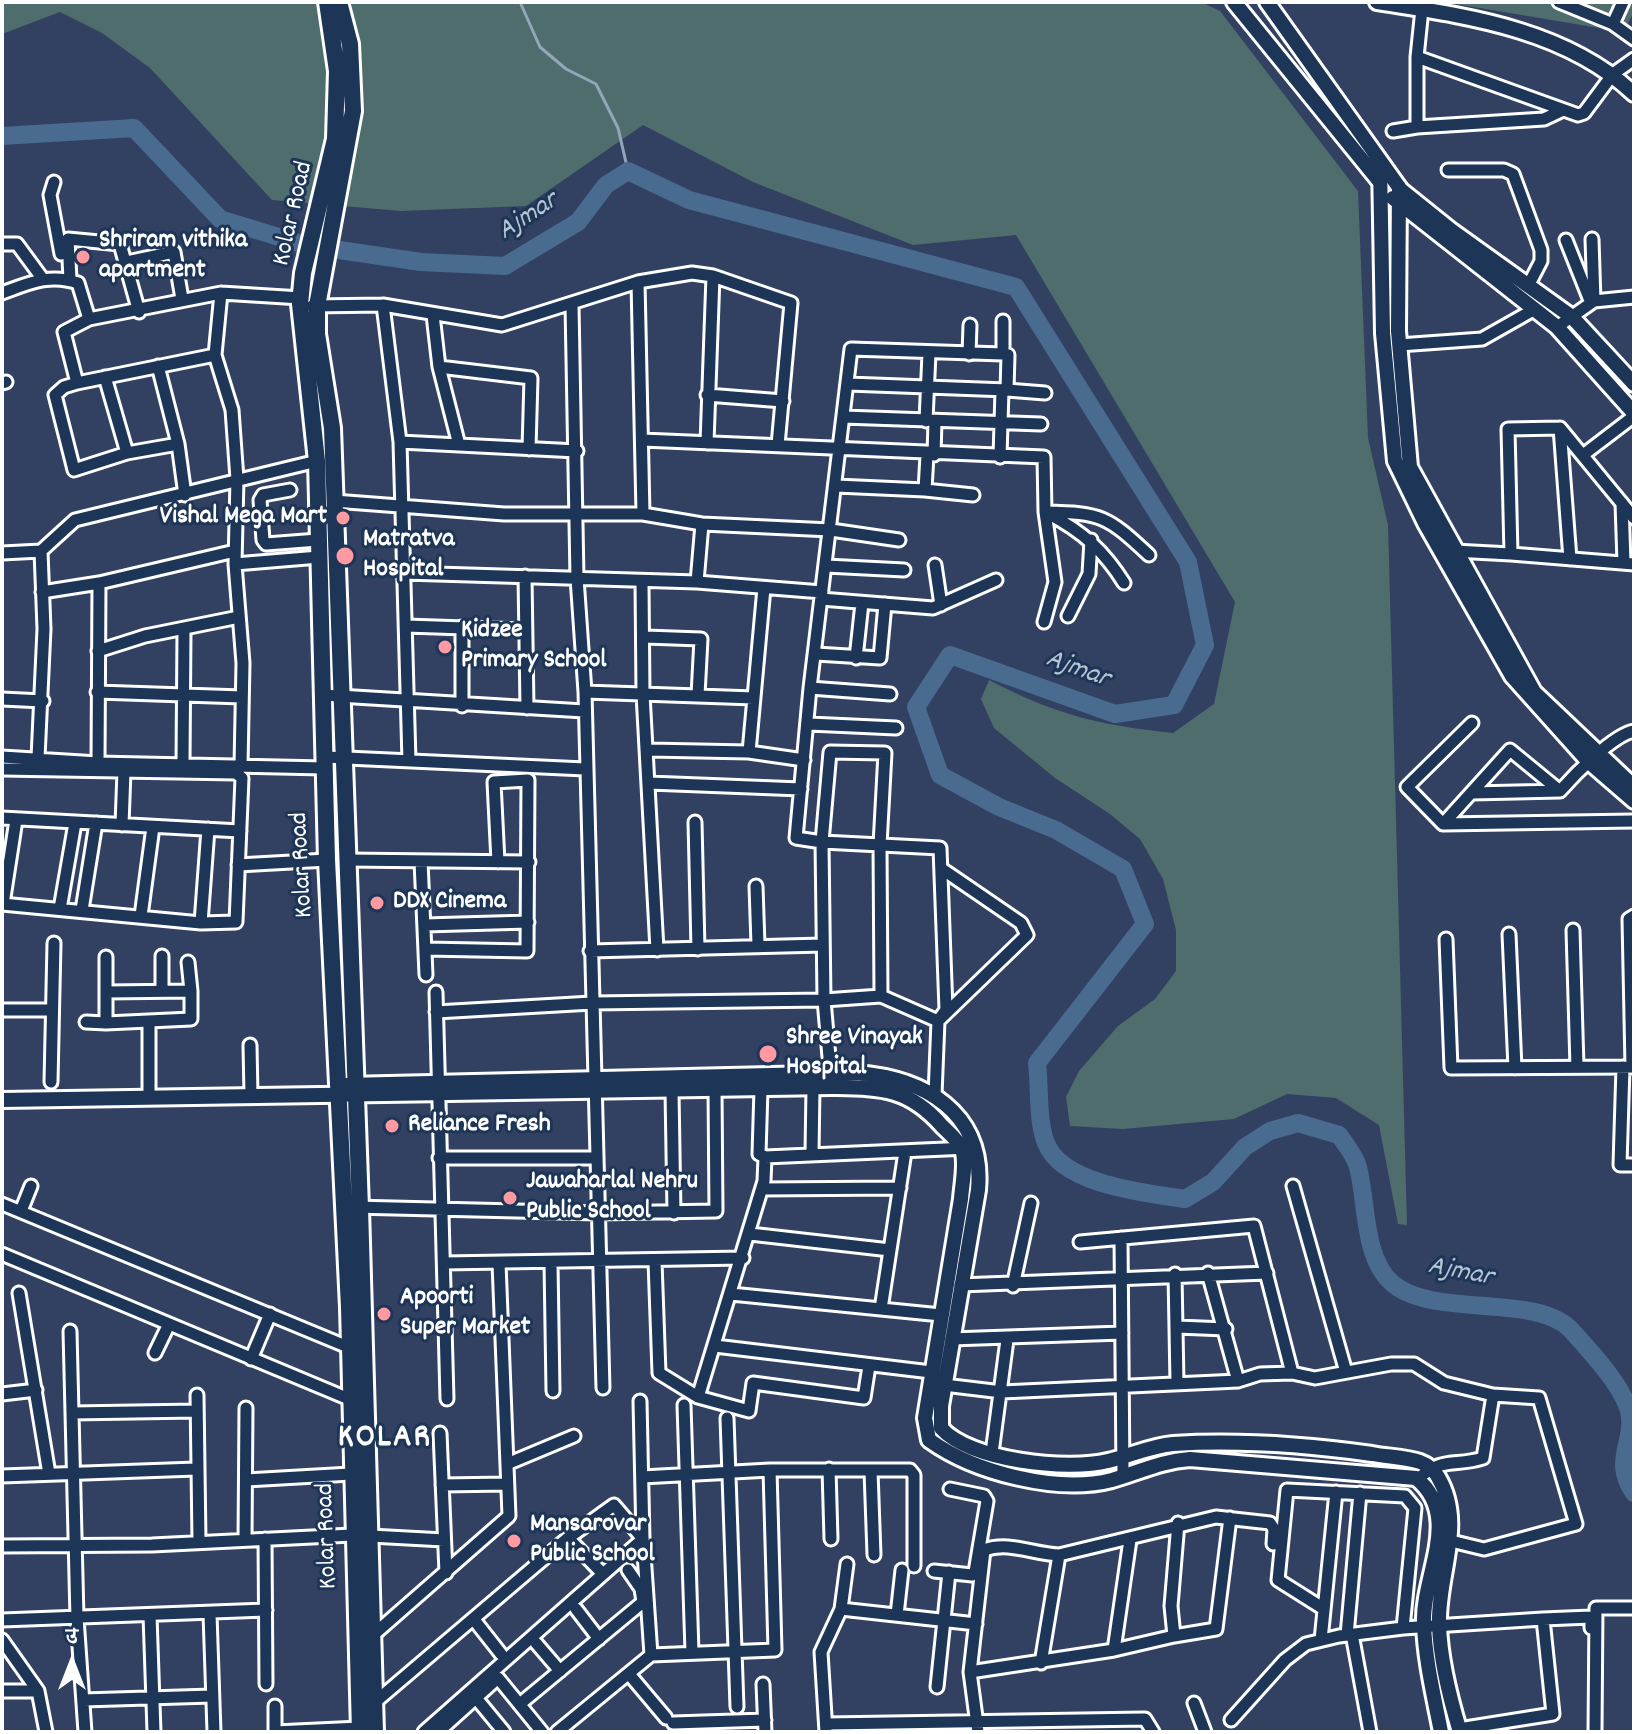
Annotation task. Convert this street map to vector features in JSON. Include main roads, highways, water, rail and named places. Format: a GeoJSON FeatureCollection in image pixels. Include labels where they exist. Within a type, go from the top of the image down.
{"type":"FeatureCollection","features":[{"type":"Feature","properties":{"kind":"main road","name":"Kolar Road"},"geometry":{"type":"LineString","coordinates":[[327,2],[337,71],[339,158]]}},
{"type":"Feature","properties":{"kind":"main road","name":"Kolar Road"},"geometry":{"type":"LineString","coordinates":[[339,2],[350,44],[353,111],[339,158],[306,303],[317,461],[327,860],[352,1207],[370,1537],[374,1703],[365,1731]]}},
{"type":"Feature","properties":{"kind":"main road","name":"Kolar Road"},"geometry":{"type":"LineString","coordinates":[[306,303],[317,334],[332,428],[347,860],[343,1091]]}},
{"type":"Feature","properties":{"kind":"main road"},"geometry":{"type":"LineString","coordinates":[[327,860],[347,860]]}},
{"type":"Feature","properties":{"kind":"main road","name":"Kolar Road"},"geometry":{"type":"LineString","coordinates":[[352,1207],[348,1347],[352,1535],[365,1731]]}},
{"type":"Feature","properties":{"kind":"waterway"},"geometry":{"type":"LineString","coordinates":[[520,2],[540,47],[566,69],[596,84],[618,128],[628,171]]}},
{"type":"Feature","properties":{"kind":"waterway","name":"Ajmar"},"geometry":{"type":"LineString","coordinates":[[2,136],[134,128],[220,219],[305,245],[421,262],[505,266],[578,222],[606,185],[628,171],[689,200],[1016,287],[1188,562],[1205,645],[1174,705],[1115,714],[950,655],[916,707],[940,775],[999,807],[1056,830],[1123,869],[1145,924],[1037,1063],[1040,1114],[1046,1143],[1055,1157],[1069,1169],[1087,1178],[1128,1190],[1185,1199],[1213,1182],[1245,1147],[1270,1131],[1298,1123],[1339,1135],[1358,1167],[1371,1244],[1376,1259],[1392,1283],[1410,1294],[1432,1300],[1511,1308],[1556,1319],[1572,1331],[1596,1358],[1620,1390],[1629,1411],[1630,1432],[1624,1471],[1634,1493]]}},
{"type":"Feature","properties":{"kind":"place","name":"Shriram vithika apartment"},"geometry":{"type":"Point","coordinates":[83,257]}},
{"type":"Feature","properties":{"kind":"place","name":"Vishal Mega Mart"},"geometry":{"type":"Point","coordinates":[343,518]}},
{"type":"Feature","properties":{"kind":"place","name":"Matratva Hospital"},"geometry":{"type":"Point","coordinates":[345,556]}},
{"type":"Feature","properties":{"kind":"place","name":"Kidzee Primary School"},"geometry":{"type":"Point","coordinates":[445,647]}},
{"type":"Feature","properties":{"kind":"place","name":"DDX Cinema"},"geometry":{"type":"Point","coordinates":[377,903]}},
{"type":"Feature","properties":{"kind":"place","name":"Shree Vinayak Hospital"},"geometry":{"type":"Point","coordinates":[768,1054]}},
{"type":"Feature","properties":{"kind":"place","name":"Reliance Fresh"},"geometry":{"type":"Point","coordinates":[392,1126]}},
{"type":"Feature","properties":{"kind":"place","name":"Jawaharlal Nehru Public School"},"geometry":{"type":"Point","coordinates":[510,1198]}},
{"type":"Feature","properties":{"kind":"place","name":"Apoorti Super Market"},"geometry":{"type":"Point","coordinates":[384,1314]}},
{"type":"Feature","properties":{"kind":"place","name":"Mansarovar Public School"},"geometry":{"type":"Point","coordinates":[514,1541]}},
{"type":"Feature","properties":{"kind":"district","name":"KOLAR"},"geometry":{"type":"Point","coordinates":[385,1440]}}]}
